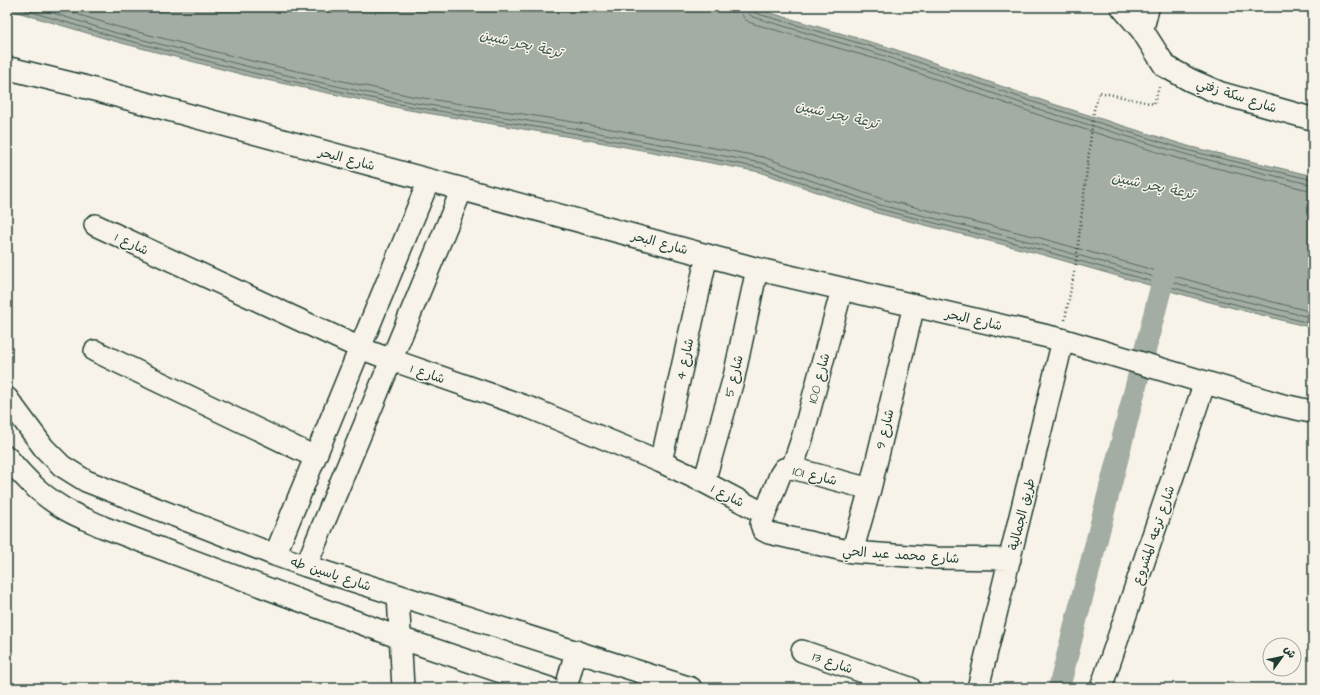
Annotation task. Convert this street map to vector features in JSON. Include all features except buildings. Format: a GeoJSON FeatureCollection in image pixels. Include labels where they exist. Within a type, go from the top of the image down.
{"type":"FeatureCollection","features":[{"type":"Feature","properties":{"kind":"street"},"geometry":{"type":"LineString","coordinates":[[1122,7],[1142,30],[1164,66]]}},
{"type":"Feature","properties":{"kind":"street"},"geometry":{"type":"LineString","coordinates":[[1142,30],[1148,7]]}},
{"type":"Feature","properties":{"kind":"street","name":"شارع سكة زفتي"},"geometry":{"type":"LineString","coordinates":[[1164,66],[1190,80],[1220,93],[1313,119]]}},
{"type":"Feature","properties":{"kind":"street","name":"شارع البحر"},"geometry":{"type":"LineString","coordinates":[[7,68],[86,87],[757,268],[1062,340],[1313,412]]}},
{"type":"Feature","properties":{"kind":"street"},"geometry":{"type":"LineString","coordinates":[[275,555],[315,457],[363,349],[429,180]]}},
{"type":"Feature","properties":{"kind":"street"},"geometry":{"type":"LineString","coordinates":[[306,566],[389,359],[462,189]]}},
{"type":"Feature","properties":{"kind":"street","name":"شارع 1"},"geometry":{"type":"LineString","coordinates":[[94,225],[363,349],[533,409],[661,462],[704,482],[765,514]]}},
{"type":"Feature","properties":{"kind":"street","name":"شارع 4"},"geometry":{"type":"LineString","coordinates":[[661,462],[707,255]]}},
{"type":"Feature","properties":{"kind":"street","name":"شارع 5"},"geometry":{"type":"LineString","coordinates":[[704,482],[734,377],[757,268]]}},
{"type":"Feature","properties":{"kind":"street","name":"شارع 100"},"geometry":{"type":"LineString","coordinates":[[792,468],[802,439],[842,288]]}},
{"type":"Feature","properties":{"kind":"street","name":"شارع 9"},"geometry":{"type":"LineString","coordinates":[[852,552],[870,489],[914,305]]}},
{"type":"Feature","properties":{"kind":"street","name":"طريق الجمالية"},"geometry":{"type":"LineString","coordinates":[[978,688],[1062,340]]}},
{"type":"Feature","properties":{"kind":"street"},"geometry":{"type":"LineString","coordinates":[[95,351],[315,457]]}},
{"type":"Feature","properties":{"kind":"street","name":"شارع ترعه المشروع"},"geometry":{"type":"LineString","coordinates":[[1101,688],[1205,382]]}},
{"type":"Feature","properties":{"kind":"street","name":"شارع ياسين طه"},"geometry":{"type":"LineString","coordinates":[[7,398],[44,448],[62,466],[86,481],[306,566],[691,688]]}},
{"type":"Feature","properties":{"kind":"street"},"geometry":{"type":"LineString","coordinates":[[7,457],[23,477],[46,497],[72,513],[103,527],[400,638],[549,688]]}},
{"type":"Feature","properties":{"kind":"street","name":"شارع 101"},"geometry":{"type":"LineString","coordinates":[[765,514],[780,475],[784,469],[792,468],[870,489]]}},
{"type":"Feature","properties":{"kind":"street","name":"شارع محمد عبد الحي"},"geometry":{"type":"LineString","coordinates":[[765,514],[761,524],[763,530],[769,533],[852,552],[936,558],[1010,559]]}},
{"type":"Feature","properties":{"kind":"street"},"geometry":{"type":"LineString","coordinates":[[398,595],[403,688]]}},
{"type":"Feature","properties":{"kind":"street"},"geometry":{"type":"LineString","coordinates":[[566,688],[576,651]]}},
{"type":"Feature","properties":{"kind":"street","name":"شارع 13"},"geometry":{"type":"LineString","coordinates":[[802,651],[910,688]]}},
{"type":"Feature","properties":{"kind":"path"},"geometry":{"type":"LineString","coordinates":[[1062,340],[1076,262],[1094,110],[1099,92],[1154,104],[1164,66]]}},
{"type":"Feature","properties":{"kind":"water","name":"ترعة بحر شبين"},"geometry":{"type":"Polygon","coordinates":[[[7,7],[750,7],[888,47],[1050,103],[1191,147],[1313,176],[1313,328],[1202,300],[1033,252],[877,213],[760,172],[577,138],[409,110],[252,77],[114,41],[7,9],[7,7]]]}},
{"type":"Feature","properties":{"kind":"waterway"},"geometry":{"type":"LineString","coordinates":[[1059,688],[1168,260]]}}]}
